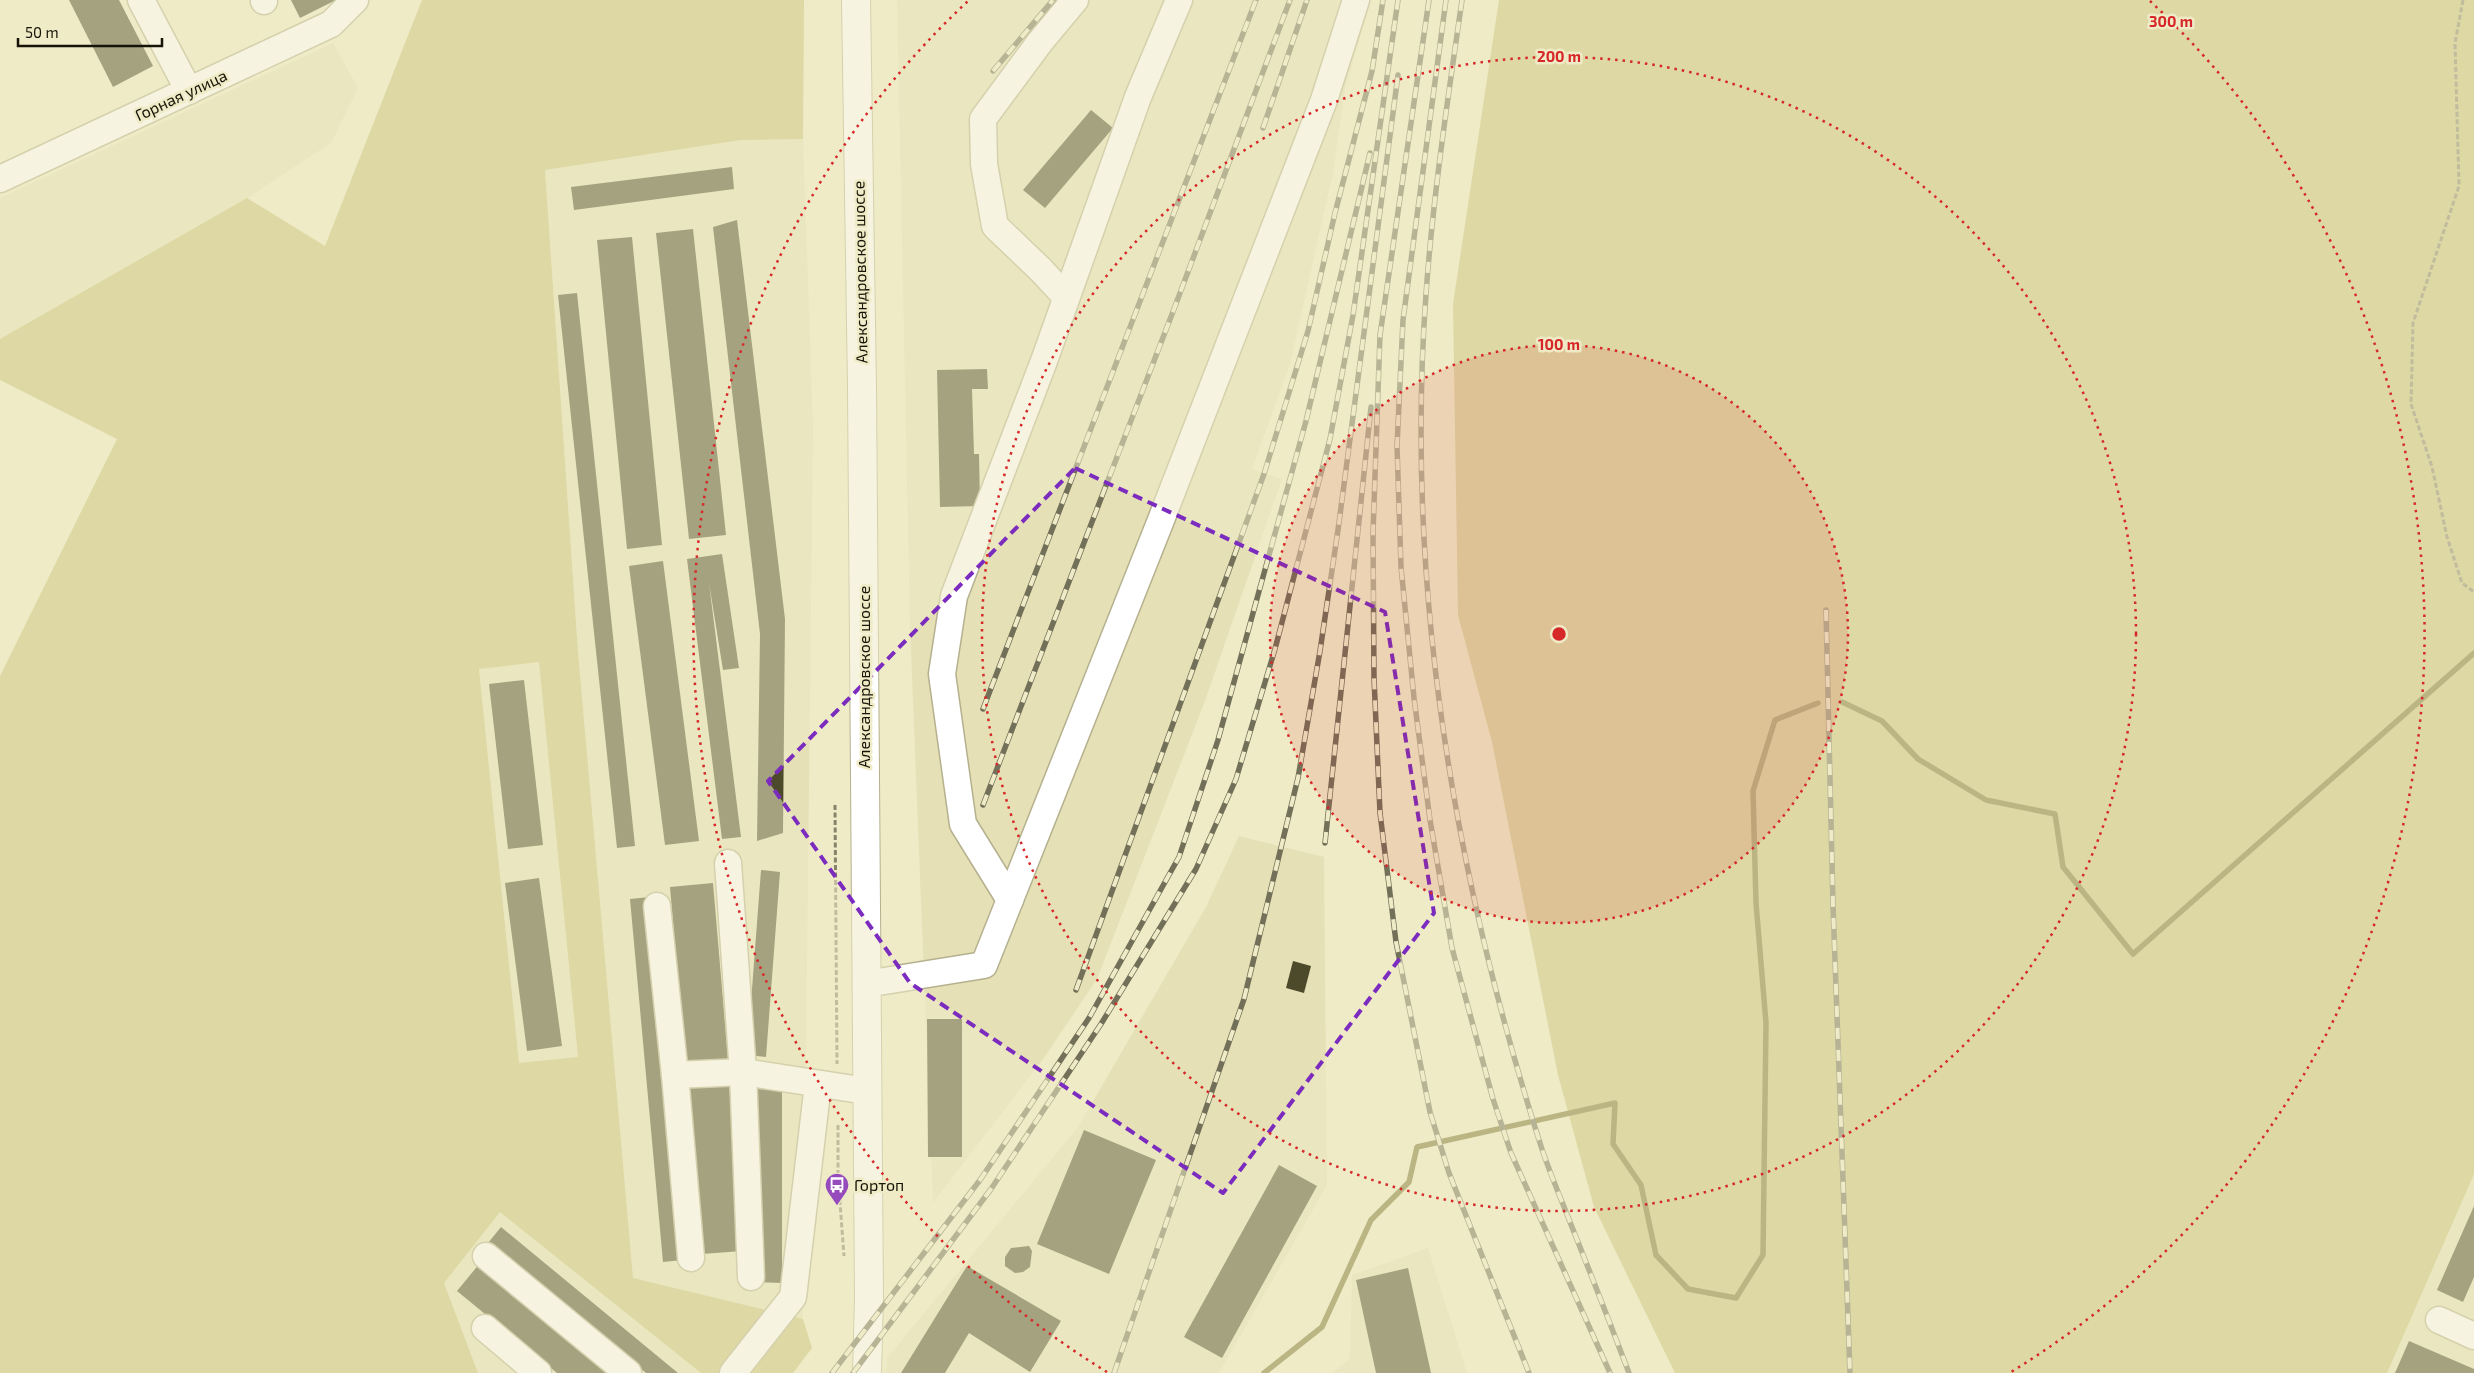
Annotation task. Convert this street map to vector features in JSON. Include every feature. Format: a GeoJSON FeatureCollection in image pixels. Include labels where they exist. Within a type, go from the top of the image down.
{"type":"FeatureCollection","features":[{"type":"Feature","properties":{"kind":"main road","name":"Александровское шоссе"},"geometry":{"type":"LineString","coordinates":[[856,0],[862,387],[867,1363]]}},
{"type":"Feature","properties":{"kind":"street"},"geometry":{"type":"LineString","coordinates":[[141,0],[189,91]]}},
{"type":"Feature","properties":{"kind":"street","name":"Горная улица"},"geometry":{"type":"LineString","coordinates":[[0,179],[330,24],[355,0]]}},
{"type":"Feature","properties":{"kind":"street"},"geometry":{"type":"LineString","coordinates":[[1066,297],[995,226],[984,164],[983,119],[1040,42],[1075,0]]}},
{"type":"Feature","properties":{"kind":"street"},"geometry":{"type":"LineString","coordinates":[[1010,900],[963,824],[942,674],[954,596],[1066,297],[1138,97],[1179,0]]}},
{"type":"Feature","properties":{"kind":"street"},"geometry":{"type":"LineString","coordinates":[[866,984],[984,965],[1158,529],[1324,100],[1356,0]]}},
{"type":"Feature","properties":{"kind":"street"},"geometry":{"type":"LineString","coordinates":[[728,863],[743,1072],[750,1277]]}},
{"type":"Feature","properties":{"kind":"street"},"geometry":{"type":"LineString","coordinates":[[657,906],[675,1075],[691,1258]]}},
{"type":"Feature","properties":{"kind":"street"},"geometry":{"type":"LineString","coordinates":[[675,1075],[743,1072],[867,1092]]}},
{"type":"Feature","properties":{"kind":"street"},"geometry":{"type":"LineString","coordinates":[[733,1373],[793,1297],[828,1085]]}},
{"type":"Feature","properties":{"kind":"street"},"geometry":{"type":"LineString","coordinates":[[486,1256],[628,1373]]}},
{"type":"Feature","properties":{"kind":"street"},"geometry":{"type":"LineString","coordinates":[[2439,1320],[2474,1336]]}},
{"type":"Feature","properties":{"kind":"street"},"geometry":{"type":"LineString","coordinates":[[485,1328],[538,1373]]}},
{"type":"Feature","properties":{"kind":"path"},"geometry":{"type":"LineString","coordinates":[[2463,0],[2455,43],[2460,186],[2413,323],[2410,404],[2432,467],[2446,537],[2462,583],[2474,592]]}},
{"type":"Feature","properties":{"kind":"path"},"geometry":{"type":"LineString","coordinates":[[835,805],[828,1085],[838,1176],[844,1263]]}},
{"type":"Feature","properties":{"kind":"highlighted area"},"geometry":{"type":"Polygon","coordinates":[[[1075,468],[1385,612],[1434,913],[1223,1193],[910,983],[768,781],[1075,468]]]}},
{"type":"Feature","properties":{"kind":"shaded area"},"geometry":{"type":"Polygon","coordinates":[[[422,0],[804,0],[803,139],[741,140],[545,170],[578,652],[633,1278],[803,1319],[812,1348],[793,1373],[701,1373],[500,1212],[444,1283],[478,1373],[0,1373],[0,676],[117,439],[0,380],[0,339],[247,198],[325,246],[422,0]],[[539,662],[479,669],[519,1063],[578,1057],[539,662]]]}},
{"type":"Feature","properties":{"kind":"shaded area"},"geometry":{"type":"Polygon","coordinates":[[[897,0],[1369,0],[1368,10],[1345,90],[1333,173],[1290,364],[1252,469],[1282,479],[1205,701],[1097,979],[1046,1055],[933,1203],[910,626],[897,0]]]}},
{"type":"Feature","properties":{"kind":"shaded area"},"geometry":{"type":"Polygon","coordinates":[[[1499,0],[2474,0],[2474,1174],[2387,1373],[1675,1373],[1594,1207],[1558,1075],[1492,742],[1458,615],[1453,304],[1499,0]]]}},
{"type":"Feature","properties":{"kind":"shaded area"},"geometry":{"type":"Polygon","coordinates":[[[333,43],[358,88],[331,143],[247,198],[0,339],[0,198],[333,43]]]}},
{"type":"Feature","properties":{"kind":"shaded area"},"geometry":{"type":"Polygon","coordinates":[[[803,139],[813,428],[803,1319],[633,1278],[578,652],[545,170],[741,140],[803,139]]]}},
{"type":"Feature","properties":{"kind":"shaded area"},"geometry":{"type":"Polygon","coordinates":[[[539,662],[578,1057],[519,1063],[479,668],[539,662]]]}},
{"type":"Feature","properties":{"kind":"shaded area"},"geometry":{"type":"Polygon","coordinates":[[[1239,836],[1324,857],[1327,1185],[1219,1373],[886,1373],[887,1358],[1078,1127],[1206,907],[1239,836]]]}},
{"type":"Feature","properties":{"kind":"shaded area"},"geometry":{"type":"Polygon","coordinates":[[[2474,1174],[2474,1373],[2387,1373],[2474,1174]]]}},
{"type":"Feature","properties":{"kind":"shaded area"},"geometry":{"type":"Polygon","coordinates":[[[500,1212],[701,1373],[478,1373],[444,1283],[500,1212]]]}},
{"type":"Feature","properties":{"kind":"shaded area"},"geometry":{"type":"Polygon","coordinates":[[[1428,1248],[1467,1373],[1333,1373],[1350,1358],[1352,1275],[1428,1248]]]}},
{"type":"Feature","properties":{"kind":"building"},"geometry":{"type":"Polygon","coordinates":[[[69,0],[119,0],[153,66],[113,87],[69,0]]]}},
{"type":"Feature","properties":{"kind":"building"},"geometry":{"type":"Polygon","coordinates":[[[291,0],[336,0],[300,18],[291,0]]]}},
{"type":"Feature","properties":{"kind":"building"},"geometry":{"type":"Polygon","coordinates":[[[1091,110],[1113,128],[1045,208],[1023,190],[1091,110]]]}},
{"type":"Feature","properties":{"kind":"building"},"geometry":{"type":"Polygon","coordinates":[[[732,167],[734,189],[574,210],[571,187],[732,167]]]}},
{"type":"Feature","properties":{"kind":"building"},"geometry":{"type":"Polygon","coordinates":[[[737,220],[785,619],[783,833],[757,841],[760,634],[713,227],[737,220]]]}},
{"type":"Feature","properties":{"kind":"building"},"geometry":{"type":"Polygon","coordinates":[[[693,229],[726,535],[689,539],[656,233],[693,229]]]}},
{"type":"Feature","properties":{"kind":"building"},"geometry":{"type":"Polygon","coordinates":[[[632,237],[662,545],[627,549],[597,240],[632,237]]]}},
{"type":"Feature","properties":{"kind":"building"},"geometry":{"type":"Polygon","coordinates":[[[577,293],[635,846],[617,848],[558,295],[577,293]]]}},
{"type":"Feature","properties":{"kind":"building"},"geometry":{"type":"Polygon","coordinates":[[[987,369],[988,389],[972,389],[974,454],[979,454],[980,506],[940,507],[937,370],[987,369]]]}},
{"type":"Feature","properties":{"kind":"building"},"geometry":{"type":"Polygon","coordinates":[[[722,554],[739,668],[723,670],[709,583],[741,837],[722,839],[687,559],[722,554]]]}},
{"type":"Feature","properties":{"kind":"building"},"geometry":{"type":"Polygon","coordinates":[[[663,561],[699,841],[665,845],[629,566],[663,561]]]}},
{"type":"Feature","properties":{"kind":"building"},"geometry":{"type":"Polygon","coordinates":[[[524,680],[543,845],[508,849],[489,684],[524,680]]]}},
{"type":"Feature","properties":{"kind":"building"},"geometry":{"type":"Polygon","coordinates":[[[761,870],[780,872],[766,1057],[747,1055],[761,870]]]}},
{"type":"Feature","properties":{"kind":"building"},"geometry":{"type":"Polygon","coordinates":[[[539,878],[562,1046],[527,1051],[505,883],[539,878]]]}},
{"type":"Feature","properties":{"kind":"building"},"geometry":{"type":"Polygon","coordinates":[[[713,883],[728,1059],[685,1063],[670,887],[713,883]]]}},
{"type":"Feature","properties":{"kind":"building"},"geometry":{"type":"Polygon","coordinates":[[[650,897],[683,1260],[663,1262],[630,899],[650,897]]]}},
{"type":"Feature","properties":{"kind":"building"},"geometry":{"type":"Polygon","coordinates":[[[1293,961],[1311,966],[1304,993],[1286,988],[1293,961]]]}},
{"type":"Feature","properties":{"kind":"building"},"geometry":{"type":"Polygon","coordinates":[[[927,1019],[962,1019],[962,1157],[928,1157],[927,1019]]]}},
{"type":"Feature","properties":{"kind":"building"},"geometry":{"type":"Polygon","coordinates":[[[729,1083],[742,1251],[702,1254],[689,1086],[729,1083]]]}},
{"type":"Feature","properties":{"kind":"building"},"geometry":{"type":"Polygon","coordinates":[[[758,1084],[782,1084],[782,1283],[758,1282],[758,1084]]]}},
{"type":"Feature","properties":{"kind":"building"},"geometry":{"type":"Polygon","coordinates":[[[1084,1130],[1156,1160],[1109,1274],[1037,1244],[1084,1130]]]}},
{"type":"Feature","properties":{"kind":"building"},"geometry":{"type":"Polygon","coordinates":[[[1279,1165],[1317,1186],[1222,1358],[1184,1337],[1279,1165]]]}},
{"type":"Feature","properties":{"kind":"building"},"geometry":{"type":"Polygon","coordinates":[[[2474,1206],[2474,1277],[2463,1302],[2437,1290],[2474,1206]]]}},
{"type":"Feature","properties":{"kind":"building"},"geometry":{"type":"Polygon","coordinates":[[[501,1227],[678,1373],[646,1373],[488,1243],[501,1227]]]}},
{"type":"Feature","properties":{"kind":"building"},"geometry":{"type":"Polygon","coordinates":[[[1029,1246],[1032,1251],[1030,1267],[1023,1272],[1015,1273],[1005,1266],[1005,1257],[1011,1248],[1029,1246]]]}},
{"type":"Feature","properties":{"kind":"building"},"geometry":{"type":"Polygon","coordinates":[[[480,1263],[614,1373],[557,1373],[457,1291],[480,1263]]]}},
{"type":"Feature","properties":{"kind":"building"},"geometry":{"type":"Polygon","coordinates":[[[967,1266],[1061,1321],[1030,1372],[969,1333],[945,1373],[901,1373],[967,1266]]]}},
{"type":"Feature","properties":{"kind":"building"},"geometry":{"type":"Polygon","coordinates":[[[1408,1268],[1431,1373],[1376,1373],[1356,1280],[1408,1268]]]}},
{"type":"Feature","properties":{"kind":"building"},"geometry":{"type":"Polygon","coordinates":[[[2409,1341],[2474,1369],[2474,1373],[2395,1373],[2409,1341]]]}},
{"type":"Feature","properties":{"kind":"waterway"},"geometry":{"type":"LineString","coordinates":[[1842,702],[1882,721],[1918,759],[1986,800],[2055,814],[2063,867],[2133,954],[2474,653]]}},
{"type":"Feature","properties":{"kind":"waterway"},"geometry":{"type":"LineString","coordinates":[[1264,1373],[1322,1327],[1371,1220],[1409,1182],[1417,1147],[1615,1103],[1613,1144],[1641,1185],[1656,1255],[1688,1289],[1736,1298],[1763,1255],[1766,1023],[1756,903],[1753,791],[1775,720],[1818,703]]}},
{"type":"Feature","properties":{"kind":"railway"},"geometry":{"type":"LineString","coordinates":[[993,71],[1053,0]]}},
{"type":"Feature","properties":{"kind":"railway"},"geometry":{"type":"LineString","coordinates":[[983,709],[1256,0]]}},
{"type":"Feature","properties":{"kind":"railway"},"geometry":{"type":"LineString","coordinates":[[983,805],[1174,309],[1290,0]]}},
{"type":"Feature","properties":{"kind":"railway"},"geometry":{"type":"LineString","coordinates":[[1263,128],[1307,0]]}},
{"type":"Feature","properties":{"kind":"railway"},"geometry":{"type":"LineString","coordinates":[[1076,990],[1264,474],[1308,331],[1335,213],[1372,71],[1383,0]]}},
{"type":"Feature","properties":{"kind":"railway"},"geometry":{"type":"LineString","coordinates":[[853,1373],[991,1189],[1101,1024],[1196,869],[1236,779],[1275,649],[1330,439],[1353,315],[1398,0]]}},
{"type":"Feature","properties":{"kind":"railway"},"geometry":{"type":"LineString","coordinates":[[1429,0],[1380,335],[1373,533],[1374,678],[1380,813],[1396,942],[1430,1112],[1449,1173],[1529,1373]]}},
{"type":"Feature","properties":{"kind":"railway"},"geometry":{"type":"LineString","coordinates":[[1446,0],[1403,320],[1397,446],[1401,567],[1414,698],[1430,820],[1452,948],[1493,1099],[1511,1153],[1610,1373]]}},
{"type":"Feature","properties":{"kind":"railway"},"geometry":{"type":"LineString","coordinates":[[1462,0],[1441,147],[1433,220],[1426,294],[1421,402],[1423,509],[1430,617],[1442,724],[1460,830],[1483,936],[1509,1040],[1547,1163],[1629,1373]]}},
{"type":"Feature","properties":{"kind":"railway"},"geometry":{"type":"LineString","coordinates":[[1114,1373],[1244,999],[1298,778],[1338,530],[1398,75]]}},
{"type":"Feature","properties":{"kind":"railway"},"geometry":{"type":"LineString","coordinates":[[832,1373],[980,1180],[1089,1018],[1179,857],[1218,740],[1306,421],[1370,153]]}},
{"type":"Feature","properties":{"kind":"railway"},"geometry":{"type":"LineString","coordinates":[[1325,843],[1371,407]]}},
{"type":"Feature","properties":{"kind":"railway"},"geometry":{"type":"LineString","coordinates":[[1826,610],[1833,905],[1850,1373]]}},
{"type":"Feature","properties":{"kind":"place","name":"Гортоп"},"geometry":{"type":"Point","coordinates":[837,1206]}}]}
